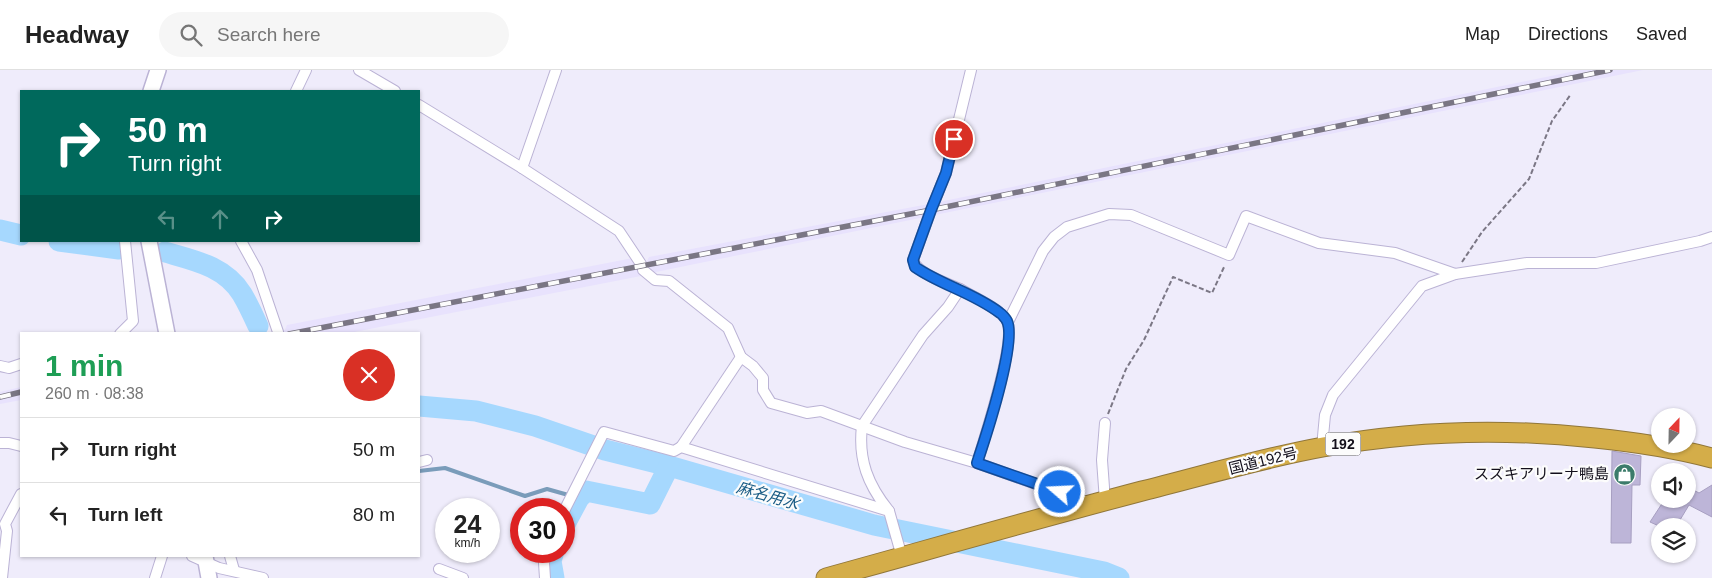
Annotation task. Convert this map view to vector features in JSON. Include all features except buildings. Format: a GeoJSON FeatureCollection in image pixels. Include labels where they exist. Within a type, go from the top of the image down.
{"type":"FeatureCollection","features":[{"type":"Feature","properties":{"kind":"highway","name":"国道192号"},"geometry":{"type":"LineString","coordinates":[[826,578],[899,548],[934,548],[1099,502],[1269,458],[1380,438],[1439,432],[1510,431],[1630,442],[1690,452],[1712,458]]}},
{"type":"Feature","properties":{"kind":"main road"},"geometry":{"type":"LineString","coordinates":[[151,90],[158,70]]}},
{"type":"Feature","properties":{"kind":"main road"},"geometry":{"type":"LineString","coordinates":[[149,242],[167,332]]}},
{"type":"Feature","properties":{"kind":"street"},"geometry":{"type":"LineString","coordinates":[[296,90],[306,70]]}},
{"type":"Feature","properties":{"kind":"street"},"geometry":{"type":"LineString","coordinates":[[359,70],[393,90]]}},
{"type":"Feature","properties":{"kind":"street"},"geometry":{"type":"LineString","coordinates":[[522,168],[556,70]]}},
{"type":"Feature","properties":{"kind":"street"},"geometry":{"type":"LineString","coordinates":[[971,70],[946,173],[913,260],[915,267],[960,289],[1000,313],[1008,322]]}},
{"type":"Feature","properties":{"kind":"street"},"geometry":{"type":"LineString","coordinates":[[420,106],[522,168],[619,231],[642,267],[655,280],[669,281],[728,328],[741,357],[763,378],[764,390],[771,403],[807,412],[821,411],[905,442],[1099,502],[1105,423]]}},
{"type":"Feature","properties":{"kind":"street"},"geometry":{"type":"LineString","coordinates":[[977,463],[1000,390],[1008,337],[1008,322],[1043,252],[1054,237],[1067,227],[1108,214],[1131,216],[1229,255],[1246,216],[1320,243],[1395,254],[1455,274]]}},
{"type":"Feature","properties":{"kind":"street"},"geometry":{"type":"LineString","coordinates":[[1322,447],[1325,415],[1333,395],[1422,286],[1455,274],[1527,263],[1596,263],[1712,237]]}},
{"type":"Feature","properties":{"kind":"street"},"geometry":{"type":"LineString","coordinates":[[122,332],[133,321],[125,242]]}},
{"type":"Feature","properties":{"kind":"street"},"geometry":{"type":"LineString","coordinates":[[243,242],[257,270],[278,332]]}},
{"type":"Feature","properties":{"kind":"street"},"geometry":{"type":"LineString","coordinates":[[899,548],[890,514],[876,495],[867,477],[860,443],[862,426],[923,335],[948,307],[960,289]]}},
{"type":"Feature","properties":{"kind":"street"},"geometry":{"type":"LineString","coordinates":[[571,498],[604,432],[674,451],[681,447],[741,357]]}},
{"type":"Feature","properties":{"kind":"street"},"geometry":{"type":"LineString","coordinates":[[0,366],[8,368],[20,364]]}},
{"type":"Feature","properties":{"kind":"street"},"geometry":{"type":"LineString","coordinates":[[0,443],[9,442],[20,446]]}},
{"type":"Feature","properties":{"kind":"street"},"geometry":{"type":"LineString","coordinates":[[681,447],[890,514]]}},
{"type":"Feature","properties":{"kind":"street"},"geometry":{"type":"LineString","coordinates":[[2,578],[7,531],[3,524],[20,496]]}},
{"type":"Feature","properties":{"kind":"street"},"geometry":{"type":"LineString","coordinates":[[155,578],[162,557]]}},
{"type":"Feature","properties":{"kind":"street"},"geometry":{"type":"LineString","coordinates":[[194,557],[207,566],[234,570],[263,578]]}},
{"type":"Feature","properties":{"kind":"street"},"geometry":{"type":"LineString","coordinates":[[230,557],[234,570]]}},
{"type":"Feature","properties":{"kind":"street"},"geometry":{"type":"LineString","coordinates":[[544,563],[545,578]]}},
{"type":"Feature","properties":{"kind":"street"},"geometry":{"type":"LineString","coordinates":[[439,568],[463,578]]}},
{"type":"Feature","properties":{"kind":"path"},"geometry":{"type":"LineString","coordinates":[[1455,274],[1482,232],[1529,179],[1552,121],[1571,94]]}},
{"type":"Feature","properties":{"kind":"path"},"geometry":{"type":"LineString","coordinates":[[1105,423],[1126,369],[1144,340],[1173,277],[1212,293],[1229,255]]}},
{"type":"Feature","properties":{"kind":"shaded area"},"geometry":{"type":"Polygon","coordinates":[[[1580,70],[1643,70],[651,273],[641,271],[641,276],[354,332],[272,332],[285,330],[287,325],[633,258],[641,264],[646,263],[649,257],[934,203],[1580,70]]]}},
{"type":"Feature","properties":{"kind":"shaded area"},"geometry":{"type":"Polygon","coordinates":[[[20,387],[20,400],[0,404],[0,392],[20,387]]]}},
{"type":"Feature","properties":{"kind":"waterway","name":"麻名用水"},"geometry":{"type":"LineString","coordinates":[[0,230],[20,235]]}},
{"type":"Feature","properties":{"kind":"waterway","name":"麻名用水"},"geometry":{"type":"LineString","coordinates":[[66,242],[119,249]]}},
{"type":"Feature","properties":{"kind":"waterway","name":"麻名用水"},"geometry":{"type":"LineString","coordinates":[[165,252],[208,266],[227,277],[242,294],[258,326]]}},
{"type":"Feature","properties":{"kind":"waterway","name":"麻名用水"},"geometry":{"type":"LineString","coordinates":[[420,406],[476,411],[535,426],[605,450],[669,466],[874,525],[1104,572],[1119,578]]}},
{"type":"Feature","properties":{"kind":"waterway"},"geometry":{"type":"LineString","coordinates":[[575,505],[586,491],[650,504],[669,466]]}},
{"type":"Feature","properties":{"kind":"waterway"},"geometry":{"type":"LineString","coordinates":[[420,471],[445,468],[525,496],[547,489],[579,498]]}},
{"type":"Feature","properties":{"kind":"waterway"},"geometry":{"type":"LineString","coordinates":[[551,563],[554,578]]}},
{"type":"Feature","properties":{"kind":"railway"},"geometry":{"type":"LineString","coordinates":[[299,332],[931,210],[1610,70]]}},
{"type":"Feature","properties":{"kind":"railway"},"geometry":{"type":"LineString","coordinates":[[0,397],[20,392]]}},
{"type":"Feature","properties":{"kind":"place","name":"スズキアリーナ鴨島"},"geometry":{"type":"Point","coordinates":[1625,474]}},
{"type":"Feature","properties":{"kind":"route"},"geometry":{"type":"LineString","coordinates":[[954,139],[946,173],[913,260],[915,267],[960,289],[1000,313],[1008,322],[1008,337],[1000,390],[977,463],[1060,492]]}}]}
